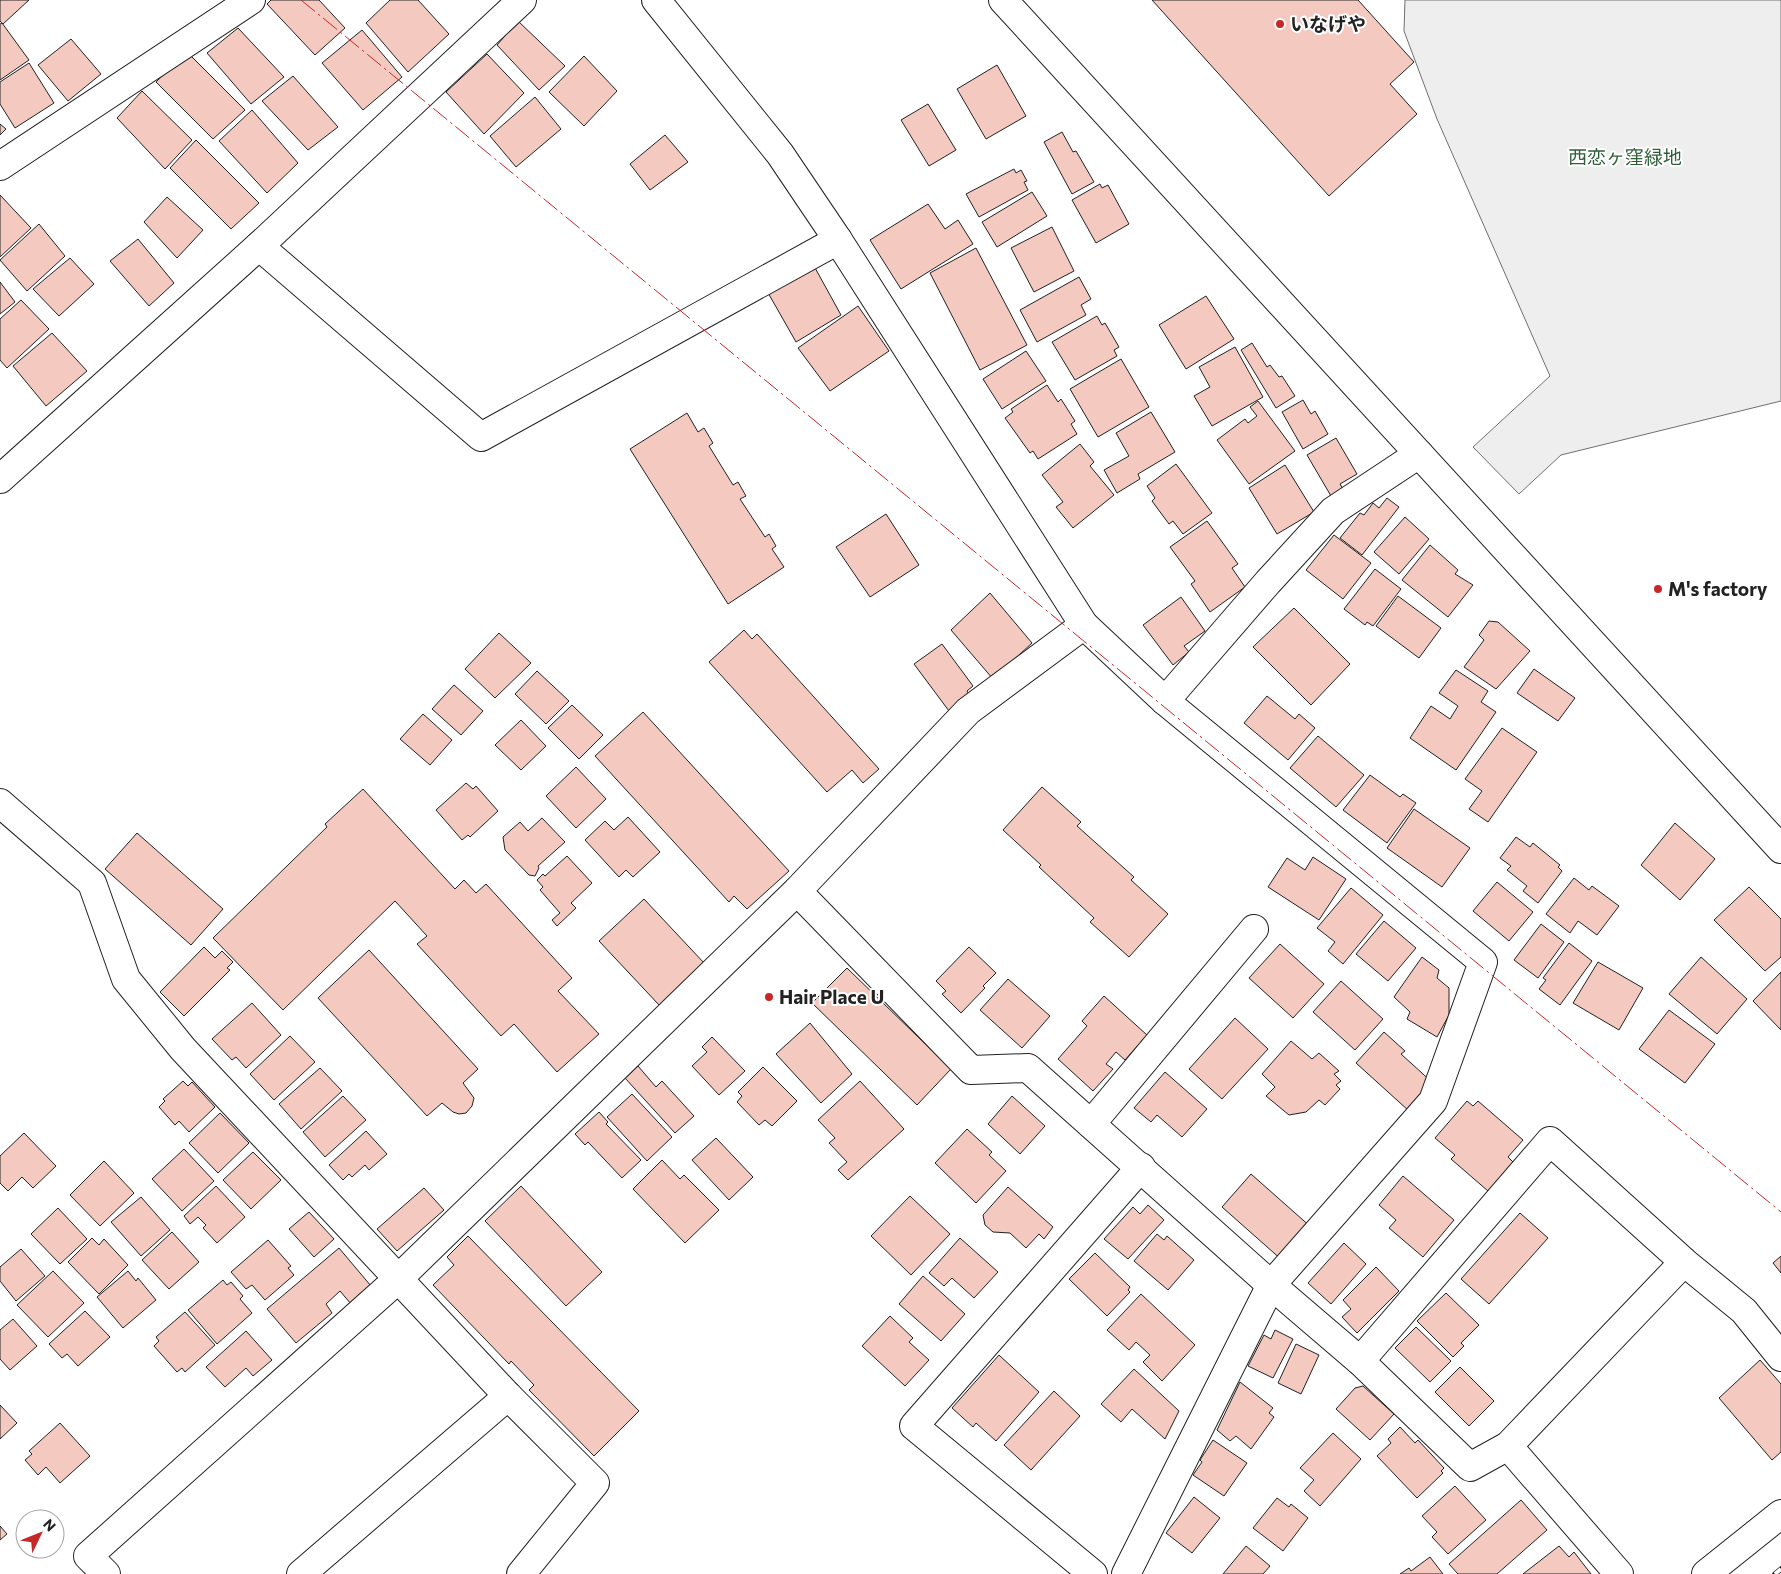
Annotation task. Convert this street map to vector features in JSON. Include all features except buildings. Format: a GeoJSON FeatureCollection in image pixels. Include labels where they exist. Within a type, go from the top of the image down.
{"type":"FeatureCollection","features":[{"type":"Feature","properties":{"kind":"street"},"geometry":{"type":"LineString","coordinates":[[0,166],[251,0]]}},
{"type":"Feature","properties":{"kind":"street"},"geometry":{"type":"LineString","coordinates":[[0,479],[259,246],[522,0]]}},
{"type":"Feature","properties":{"kind":"street"},"geometry":{"type":"LineString","coordinates":[[656,0],[780,154],[838,240],[1084,625],[1165,701],[1483,962],[1433,1101],[1271,1285],[1126,1574]]}},
{"type":"Feature","properties":{"kind":"street"},"geometry":{"type":"LineString","coordinates":[[1003,0],[1781,849]]}},
{"type":"Feature","properties":{"kind":"street"},"geometry":{"type":"LineString","coordinates":[[259,246],[481,437],[838,240]]}},
{"type":"Feature","properties":{"kind":"street"},"geometry":{"type":"LineString","coordinates":[[1165,701],[1268,582],[1333,512],[1419,454]]}},
{"type":"Feature","properties":{"kind":"street"},"geometry":{"type":"LineString","coordinates":[[106,1574],[88,1556],[398,1279],[797,890],[968,711],[1084,625]]}},
{"type":"Feature","properties":{"kind":"street"},"geometry":{"type":"LineString","coordinates":[[0,803],[92,882],[126,979],[182,1049],[508,1396],[595,1483],[521,1574]]}},
{"type":"Feature","properties":{"kind":"street"},"geometry":{"type":"LineString","coordinates":[[797,890],[971,1070],[1028,1068],[1271,1285],[1360,1361],[1470,1467],[1508,1446],[1684,1262]]}},
{"type":"Feature","properties":{"kind":"street"},"geometry":{"type":"LineString","coordinates":[[1091,1124],[1254,929]]}},
{"type":"Feature","properties":{"kind":"street"},"geometry":{"type":"LineString","coordinates":[[1360,1361],[1550,1141],[1684,1262],[1744,1311],[1781,1356]]}},
{"type":"Feature","properties":{"kind":"street"},"geometry":{"type":"LineString","coordinates":[[1093,1574],[914,1426],[1140,1167]]}},
{"type":"Feature","properties":{"kind":"street"},"geometry":{"type":"LineString","coordinates":[[301,1574],[508,1396]]}},
{"type":"Feature","properties":{"kind":"street"},"geometry":{"type":"LineString","coordinates":[[1508,1446],[1619,1574]]}},
{"type":"Feature","properties":{"kind":"street"},"geometry":{"type":"LineString","coordinates":[[1706,1574],[1781,1514]]}},
{"type":"Feature","properties":{"kind":"green space","name":"西恋ヶ窪緑地"},"geometry":{"type":"Polygon","coordinates":[[[1405,0],[1781,0],[1781,401],[1561,455],[1519,494],[1473,447],[1550,376],[1437,119],[1404,31],[1405,0]]]}},
{"type":"Feature","properties":{"kind":"railway"},"geometry":{"type":"LineString","coordinates":[[1775,1574],[1781,1569]]}},
{"type":"Feature","properties":{"kind":"power"},"geometry":{"type":"LineString","coordinates":[[301,0],[1781,1212]]}},
{"type":"Feature","properties":{"kind":"place","name":"いなげや"},"geometry":{"type":"Point","coordinates":[1280,24]}},
{"type":"Feature","properties":{"kind":"place","name":"M's factory"},"geometry":{"type":"Point","coordinates":[1658,589]}},
{"type":"Feature","properties":{"kind":"place","name":"Hair Place U"},"geometry":{"type":"Point","coordinates":[769,997]}}]}
